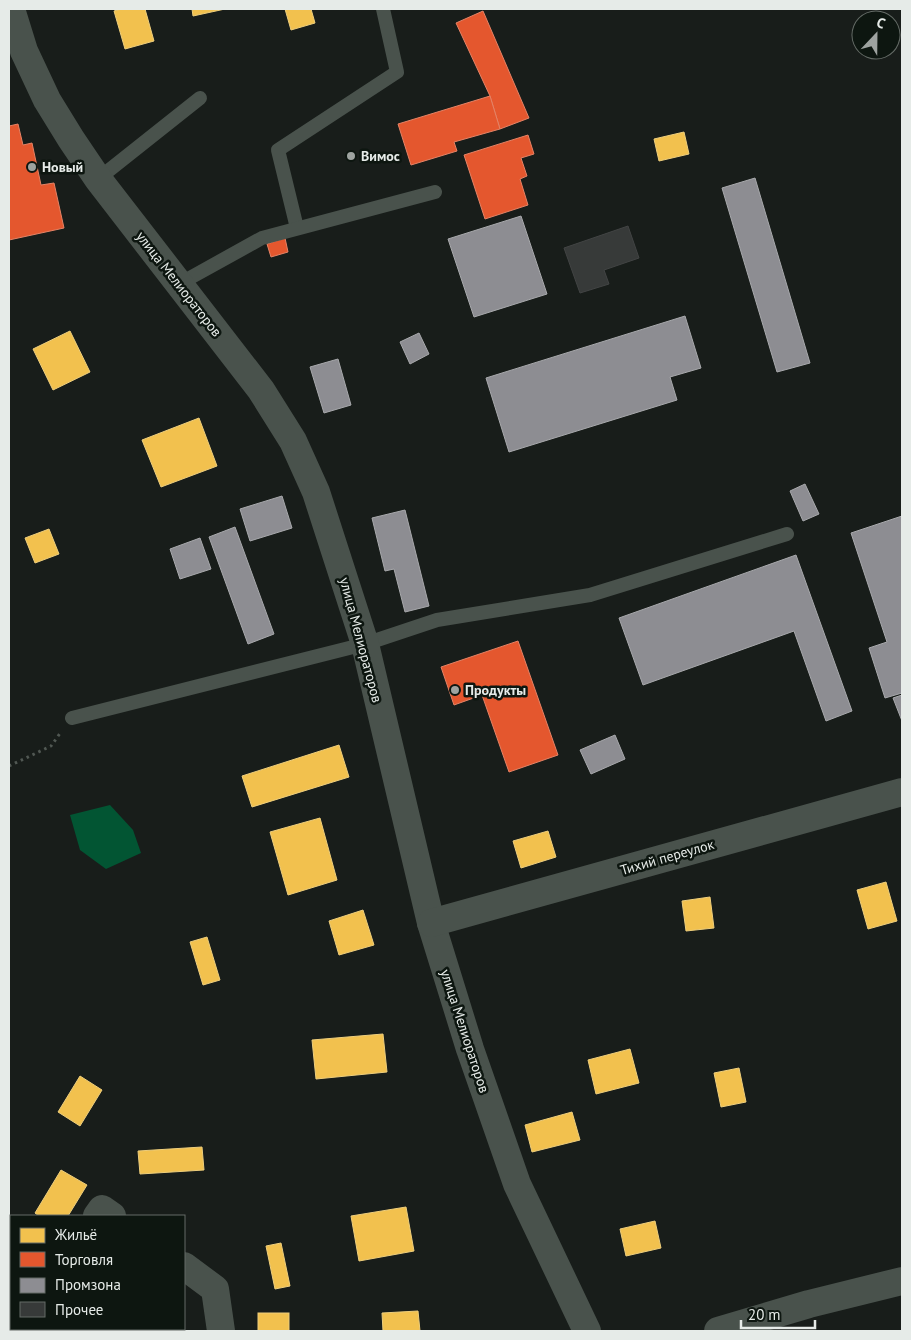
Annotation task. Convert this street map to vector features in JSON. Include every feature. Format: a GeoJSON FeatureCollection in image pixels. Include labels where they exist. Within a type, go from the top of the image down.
{"type":"FeatureCollection","features":[{"type":"Feature","properties":{"kind":"street","name":"улица Мелиораторов"},"geometry":{"type":"LineString","coordinates":[[11,9],[16,53],[98,179],[261,390],[293,440],[316,492],[365,644],[432,923],[470,1049],[516,1184],[587,1331]]}},
{"type":"Feature","properties":{"kind":"street","name":"Тихий переулок"},"geometry":{"type":"LineString","coordinates":[[432,923],[902,792]]}},
{"type":"Feature","properties":{"kind":"street"},"geometry":{"type":"LineString","coordinates":[[98,1215],[102,1209],[111,1215]]}},
{"type":"Feature","properties":{"kind":"street"},"geometry":{"type":"LineString","coordinates":[[185,1267],[215,1288],[221,1331]]}},
{"type":"Feature","properties":{"kind":"street"},"geometry":{"type":"LineString","coordinates":[[718,1331],[808,1304],[902,1281]]}},
{"type":"Feature","properties":{"kind":"lane"},"geometry":{"type":"LineString","coordinates":[[297,228],[278,150],[397,72],[383,9]]}},
{"type":"Feature","properties":{"kind":"lane"},"geometry":{"type":"LineString","coordinates":[[98,179],[200,98]]}},
{"type":"Feature","properties":{"kind":"lane"},"geometry":{"type":"LineString","coordinates":[[179,284],[262,238],[435,192]]}},
{"type":"Feature","properties":{"kind":"lane"},"geometry":{"type":"LineString","coordinates":[[72,718],[365,644],[437,620],[590,595],[787,534]]}},
{"type":"Feature","properties":{"kind":"path"},"geometry":{"type":"LineString","coordinates":[[9,766],[51,746],[72,718]]}},
{"type":"Feature","properties":{"kind":"shaded area"},"geometry":{"type":"Polygon","coordinates":[[[110,805],[133,830],[141,853],[106,869],[80,850],[70,815],[110,805]]]}},
{"type":"Feature","properties":{"kind":"building: Жильё"},"geometry":{"type":"Polygon","coordinates":[[[121,9],[145,9],[154,41],[125,49],[114,11],[121,9]]]}},
{"type":"Feature","properties":{"kind":"building: Жильё"},"geometry":{"type":"Polygon","coordinates":[[[192,9],[225,9],[193,16],[192,9]]]}},
{"type":"Feature","properties":{"kind":"building: Жильё"},"geometry":{"type":"Polygon","coordinates":[[[285,9],[311,9],[315,23],[291,30],[285,9]]]}},
{"type":"Feature","properties":{"kind":"building: Жильё"},"geometry":{"type":"Polygon","coordinates":[[[684,132],[689,154],[659,161],[654,139],[684,132]]]}},
{"type":"Feature","properties":{"kind":"building: Жильё"},"geometry":{"type":"Polygon","coordinates":[[[70,331],[90,372],[53,390],[33,349],[70,331]]]}},
{"type":"Feature","properties":{"kind":"building: Жильё"},"geometry":{"type":"Polygon","coordinates":[[[199,418],[217,466],[161,487],[142,440],[199,418]]]}},
{"type":"Feature","properties":{"kind":"building: Жильё"},"geometry":{"type":"Polygon","coordinates":[[[49,529],[59,554],[35,563],[25,538],[49,529]]]}},
{"type":"Feature","properties":{"kind":"building: Жильё"},"geometry":{"type":"Polygon","coordinates":[[[339,745],[349,777],[252,807],[242,776],[339,745]]]}},
{"type":"Feature","properties":{"kind":"building: Жильё"},"geometry":{"type":"Polygon","coordinates":[[[320,818],[337,880],[288,895],[270,832],[320,818]]]}},
{"type":"Feature","properties":{"kind":"building: Жильё"},"geometry":{"type":"Polygon","coordinates":[[[548,831],[556,857],[521,868],[513,841],[548,831]]]}},
{"type":"Feature","properties":{"kind":"building: Жильё"},"geometry":{"type":"Polygon","coordinates":[[[886,882],[897,921],[868,929],[857,890],[886,882]]]}},
{"type":"Feature","properties":{"kind":"building: Жильё"},"geometry":{"type":"Polygon","coordinates":[[[710,897],[714,928],[686,931],[682,901],[710,897]]]}},
{"type":"Feature","properties":{"kind":"building: Жильё"},"geometry":{"type":"Polygon","coordinates":[[[363,910],[374,945],[339,955],[329,921],[363,910]]]}},
{"type":"Feature","properties":{"kind":"building: Жильё"},"geometry":{"type":"Polygon","coordinates":[[[207,937],[220,980],[203,985],[190,942],[207,937]]]}},
{"type":"Feature","properties":{"kind":"building: Жильё"},"geometry":{"type":"Polygon","coordinates":[[[383,1034],[387,1072],[316,1079],[312,1040],[383,1034]]]}},
{"type":"Feature","properties":{"kind":"building: Жильё"},"geometry":{"type":"Polygon","coordinates":[[[630,1049],[639,1083],[596,1094],[588,1060],[630,1049]]]}},
{"type":"Feature","properties":{"kind":"building: Жильё"},"geometry":{"type":"Polygon","coordinates":[[[739,1068],[746,1102],[721,1107],[714,1073],[739,1068]]]}},
{"type":"Feature","properties":{"kind":"building: Жильё"},"geometry":{"type":"Polygon","coordinates":[[[80,1076],[102,1090],[80,1126],[58,1112],[80,1076]]]}},
{"type":"Feature","properties":{"kind":"building: Жильё"},"geometry":{"type":"Polygon","coordinates":[[[572,1112],[580,1140],[532,1152],[525,1125],[572,1112]]]}},
{"type":"Feature","properties":{"kind":"building: Жильё"},"geometry":{"type":"Polygon","coordinates":[[[202,1147],[204,1170],[140,1174],[138,1151],[202,1147]]]}},
{"type":"Feature","properties":{"kind":"building: Жильё"},"geometry":{"type":"Polygon","coordinates":[[[61,1170],[87,1185],[69,1215],[38,1215],[35,1213],[61,1170]]]}},
{"type":"Feature","properties":{"kind":"building: Жильё"},"geometry":{"type":"Polygon","coordinates":[[[406,1207],[414,1251],[359,1261],[351,1216],[406,1207]]]}},
{"type":"Feature","properties":{"kind":"building: Жильё"},"geometry":{"type":"Polygon","coordinates":[[[655,1221],[661,1248],[626,1256],[620,1229],[655,1221]]]}},
{"type":"Feature","properties":{"kind":"building: Жильё"},"geometry":{"type":"Polygon","coordinates":[[[281,1243],[290,1286],[275,1289],[266,1246],[281,1243]]]}},
{"type":"Feature","properties":{"kind":"building: Жильё"},"geometry":{"type":"Polygon","coordinates":[[[418,1311],[420,1331],[383,1331],[382,1313],[418,1311]]]}},
{"type":"Feature","properties":{"kind":"building: Жильё"},"geometry":{"type":"Polygon","coordinates":[[[258,1313],[289,1313],[289,1331],[258,1331],[258,1313]]]}},
{"type":"Feature","properties":{"kind":"building: Жильё"},"geometry":{"type":"Polygon","coordinates":[[[126,1330],[178,1330],[178,1331],[126,1330]]]}},
{"type":"Feature","properties":{"kind":"building: Торговля"},"geometry":{"type":"Polygon","coordinates":[[[483,11],[529,118],[500,129],[490,96],[456,23],[483,11]]]}},
{"type":"Feature","properties":{"kind":"building: Торговля"},"geometry":{"type":"Polygon","coordinates":[[[490,96],[500,129],[454,142],[457,151],[411,165],[398,124],[490,96]]]}},
{"type":"Feature","properties":{"kind":"building: Торговля"},"geometry":{"type":"Polygon","coordinates":[[[18,124],[23,145],[32,143],[41,185],[54,183],[64,228],[9,240],[9,126],[18,124]]]}},
{"type":"Feature","properties":{"kind":"building: Торговля"},"geometry":{"type":"Polygon","coordinates":[[[528,135],[534,154],[521,158],[527,176],[520,179],[528,205],[485,219],[464,155],[528,135]]]}},
{"type":"Feature","properties":{"kind":"building: Торговля"},"geometry":{"type":"Polygon","coordinates":[[[285,238],[288,252],[271,257],[267,244],[285,238]]]}},
{"type":"Feature","properties":{"kind":"building: Торговля"},"geometry":{"type":"Polygon","coordinates":[[[518,641],[558,755],[509,772],[482,695],[454,705],[441,667],[518,641]]]}},
{"type":"Feature","properties":{"kind":"building: Промзона"},"geometry":{"type":"Polygon","coordinates":[[[755,178],[810,363],[777,372],[722,188],[755,178]]]}},
{"type":"Feature","properties":{"kind":"building: Промзона"},"geometry":{"type":"Polygon","coordinates":[[[521,216],[547,294],[474,317],[448,239],[521,216]]]}},
{"type":"Feature","properties":{"kind":"building: Промзона"},"geometry":{"type":"Polygon","coordinates":[[[685,316],[701,368],[670,377],[677,400],[509,452],[486,378],[685,316]]]}},
{"type":"Feature","properties":{"kind":"building: Промзона"},"geometry":{"type":"Polygon","coordinates":[[[419,333],[429,354],[410,364],[400,342],[419,333]]]}},
{"type":"Feature","properties":{"kind":"building: Промзона"},"geometry":{"type":"Polygon","coordinates":[[[338,359],[351,405],[324,413],[310,367],[338,359]]]}},
{"type":"Feature","properties":{"kind":"building: Промзона"},"geometry":{"type":"Polygon","coordinates":[[[805,484],[819,514],[803,521],[790,491],[805,484]]]}},
{"type":"Feature","properties":{"kind":"building: Промзона"},"geometry":{"type":"Polygon","coordinates":[[[282,496],[292,528],[250,541],[240,509],[282,496]]]}},
{"type":"Feature","properties":{"kind":"building: Промзона"},"geometry":{"type":"Polygon","coordinates":[[[405,510],[429,606],[405,612],[394,569],[385,571],[372,518],[405,510]]]}},
{"type":"Feature","properties":{"kind":"building: Промзона"},"geometry":{"type":"Polygon","coordinates":[[[902,516],[902,693],[885,698],[869,648],[887,642],[851,533],[902,516]]]}},
{"type":"Feature","properties":{"kind":"building: Промзона"},"geometry":{"type":"Polygon","coordinates":[[[235,527],[274,634],[248,644],[209,537],[235,527]]]}},
{"type":"Feature","properties":{"kind":"building: Промзона"},"geometry":{"type":"Polygon","coordinates":[[[200,538],[211,569],[180,579],[170,549],[200,538]]]}},
{"type":"Feature","properties":{"kind":"building: Промзона"},"geometry":{"type":"Polygon","coordinates":[[[796,555],[852,711],[826,721],[794,631],[643,685],[619,618],[796,555]]]}},
{"type":"Feature","properties":{"kind":"building: Промзона"},"geometry":{"type":"Polygon","coordinates":[[[902,695],[902,721],[893,698],[902,695]]]}},
{"type":"Feature","properties":{"kind":"building: Промзона"},"geometry":{"type":"Polygon","coordinates":[[[615,735],[625,759],[591,774],[580,750],[615,735]]]}},
{"type":"Feature","properties":{"kind":"building: Прочее"},"geometry":{"type":"Polygon","coordinates":[[[628,226],[639,258],[604,270],[609,284],[580,293],[564,248],[628,226]]]}},
{"type":"Feature","properties":{"kind":"place","name":"Вимос"},"geometry":{"type":"Point","coordinates":[351,156]}},
{"type":"Feature","properties":{"kind":"place","name":"Новый"},"geometry":{"type":"Point","coordinates":[32,167]}},
{"type":"Feature","properties":{"kind":"place","name":"Продукты"},"geometry":{"type":"Point","coordinates":[455,690]}}]}
